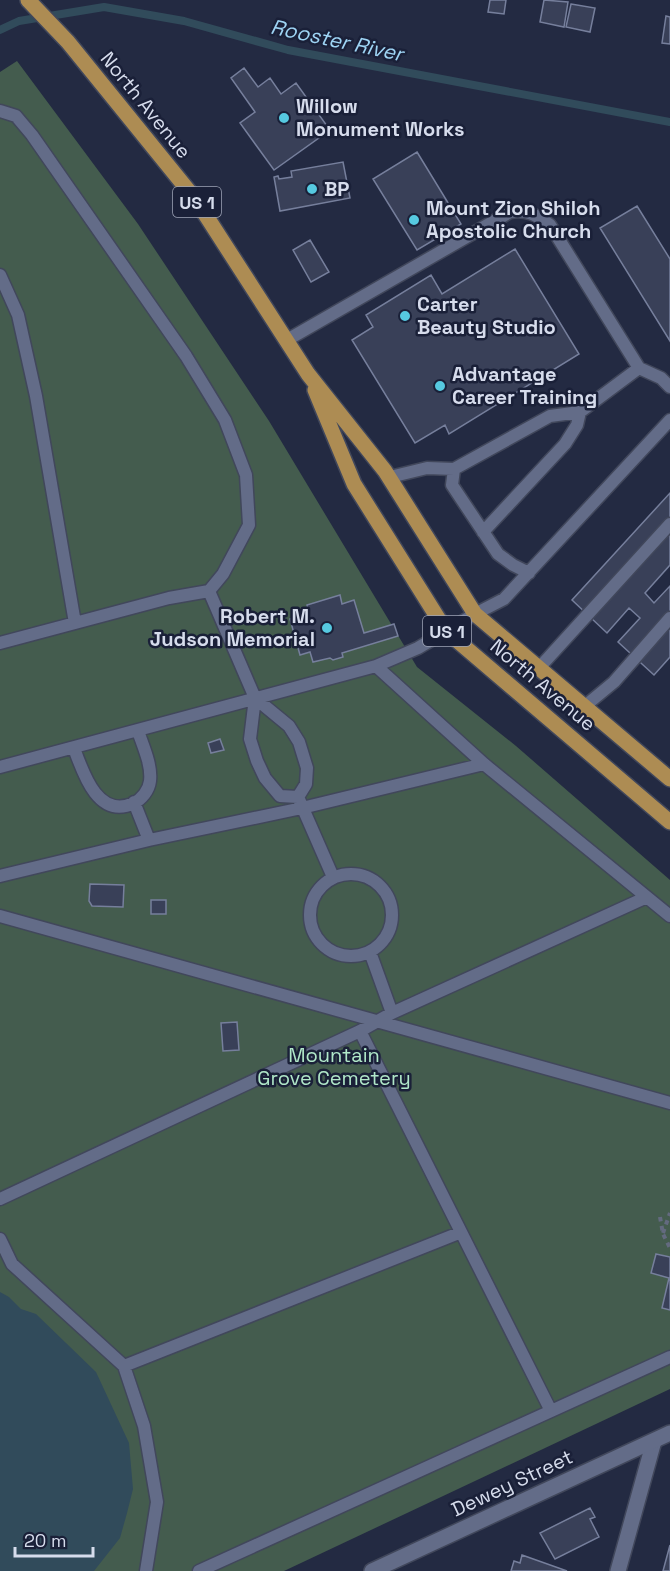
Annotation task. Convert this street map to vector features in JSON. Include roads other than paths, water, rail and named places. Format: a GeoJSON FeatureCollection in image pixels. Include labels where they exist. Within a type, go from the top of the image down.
{"type":"FeatureCollection","features":[{"type":"Feature","properties":{"kind":"main road","name":"North Avenue"},"geometry":{"type":"LineString","coordinates":[[28,0],[68,42],[196,200],[308,374],[390,477],[475,614],[670,779]]}},
{"type":"Feature","properties":{"kind":"main road","name":"North Avenue"},"geometry":{"type":"LineString","coordinates":[[308,374],[354,484],[446,631],[670,822]]}},
{"type":"Feature","properties":{"kind":"main road","name":"Dewey Street"},"geometry":{"type":"LineString","coordinates":[[372,1571],[670,1433]]}},
{"type":"Feature","properties":{"kind":"main road"},"geometry":{"type":"LineString","coordinates":[[618,1571],[654,1441]]}},
{"type":"Feature","properties":{"kind":"lane"},"geometry":{"type":"LineString","coordinates":[[0,111],[15,116],[32,135],[186,356],[225,420],[246,475],[249,525],[223,574],[208,591],[169,598],[0,643]]}},
{"type":"Feature","properties":{"kind":"lane"},"geometry":{"type":"LineString","coordinates":[[287,340],[510,212],[523,210],[536,215],[550,225],[639,368],[661,378],[670,387]]}},
{"type":"Feature","properties":{"kind":"lane"},"geometry":{"type":"LineString","coordinates":[[0,275],[18,315],[36,396],[75,623]]}},
{"type":"Feature","properties":{"kind":"lane"},"geometry":{"type":"LineString","coordinates":[[390,477],[427,468],[454,469],[550,416],[580,412],[639,368]]}},
{"type":"Feature","properties":{"kind":"lane"},"geometry":{"type":"LineString","coordinates":[[483,532],[565,444],[577,425],[580,412]]}},
{"type":"Feature","properties":{"kind":"lane"},"geometry":{"type":"LineString","coordinates":[[0,767],[375,666],[418,648],[504,599],[670,420]]}},
{"type":"Feature","properties":{"kind":"lane"},"geometry":{"type":"LineString","coordinates":[[454,469],[452,484],[498,554],[529,573]]}},
{"type":"Feature","properties":{"kind":"lane"},"geometry":{"type":"LineString","coordinates":[[539,668],[670,524]]}},
{"type":"Feature","properties":{"kind":"lane"},"geometry":{"type":"LineString","coordinates":[[208,591],[255,698],[289,726],[299,742],[307,768],[306,784],[300,802],[333,877]]}},
{"type":"Feature","properties":{"kind":"lane"},"geometry":{"type":"LineString","coordinates":[[585,706],[614,682],[670,618]]}},
{"type":"Feature","properties":{"kind":"lane"},"geometry":{"type":"LineString","coordinates":[[375,666],[484,764],[670,916]]}},
{"type":"Feature","properties":{"kind":"lane"},"geometry":{"type":"LineString","coordinates":[[255,698],[250,739],[257,761],[266,778],[280,796],[300,802]]}},
{"type":"Feature","properties":{"kind":"lane"},"geometry":{"type":"LineString","coordinates":[[74,748],[84,778],[93,792],[106,803],[120,807],[145,795],[150,784],[150,773],[138,731]]}},
{"type":"Feature","properties":{"kind":"lane"},"geometry":{"type":"LineString","coordinates":[[0,876],[300,802],[484,764]]}},
{"type":"Feature","properties":{"kind":"lane"},"geometry":{"type":"LineString","coordinates":[[134,802],[149,840]]}},
{"type":"Feature","properties":{"kind":"lane"},"geometry":{"type":"LineString","coordinates":[[359,874],[371,878],[381,886],[388,897],[392,909],[392,922],[388,934],[380,945],[370,952],[357,956],[338,954],[321,944],[313,934],[310,908],[314,895],[333,877],[359,874]]}},
{"type":"Feature","properties":{"kind":"lane"},"geometry":{"type":"LineString","coordinates":[[0,1199],[360,1031],[392,1013],[647,897]]}},
{"type":"Feature","properties":{"kind":"lane"},"geometry":{"type":"LineString","coordinates":[[0,916],[670,1103]]}},
{"type":"Feature","properties":{"kind":"lane"},"geometry":{"type":"LineString","coordinates":[[370,952],[392,1013]]}},
{"type":"Feature","properties":{"kind":"lane"},"geometry":{"type":"LineString","coordinates":[[360,1031],[459,1233],[551,1411]]}},
{"type":"Feature","properties":{"kind":"lane"},"geometry":{"type":"LineString","coordinates":[[124,1366],[459,1233]]}},
{"type":"Feature","properties":{"kind":"lane"},"geometry":{"type":"LineString","coordinates":[[0,1239],[12,1264],[124,1366],[144,1426],[157,1502],[146,1571]]}},
{"type":"Feature","properties":{"kind":"lane"},"geometry":{"type":"LineString","coordinates":[[199,1571],[670,1357]]}},
{"type":"Feature","properties":{"kind":"water"},"geometry":{"type":"Polygon","coordinates":[[[0,1292],[21,1309],[36,1314],[96,1372],[129,1443],[133,1489],[127,1513],[120,1538],[94,1571],[0,1571],[0,1292]]]}},
{"type":"Feature","properties":{"kind":"waterway","name":"Rooster River"},"geometry":{"type":"LineString","coordinates":[[0,30],[19,21],[104,7],[184,21],[288,50],[670,122]]}},
{"type":"Feature","properties":{"kind":"place","name":"Willow Monument Works"},"geometry":{"type":"Point","coordinates":[284,118]}},
{"type":"Feature","properties":{"kind":"place","name":"BP"},"geometry":{"type":"Point","coordinates":[312,189]}},
{"type":"Feature","properties":{"kind":"place","name":"Mount Zion Shiloh Apostolic Church"},"geometry":{"type":"Point","coordinates":[414,220]}},
{"type":"Feature","properties":{"kind":"place","name":"Carter Beauty Studio"},"geometry":{"type":"Point","coordinates":[405,316]}},
{"type":"Feature","properties":{"kind":"place","name":"Advantage Career Training"},"geometry":{"type":"Point","coordinates":[440,386]}},
{"type":"Feature","properties":{"kind":"place","name":"Robert M. Judson Memorial"},"geometry":{"type":"Point","coordinates":[327,628]}},
{"type":"Feature","properties":{"kind":"park label","name":"Mountain Grove Cemetery"},"geometry":{"type":"Point","coordinates":[334,1066]}}]}
